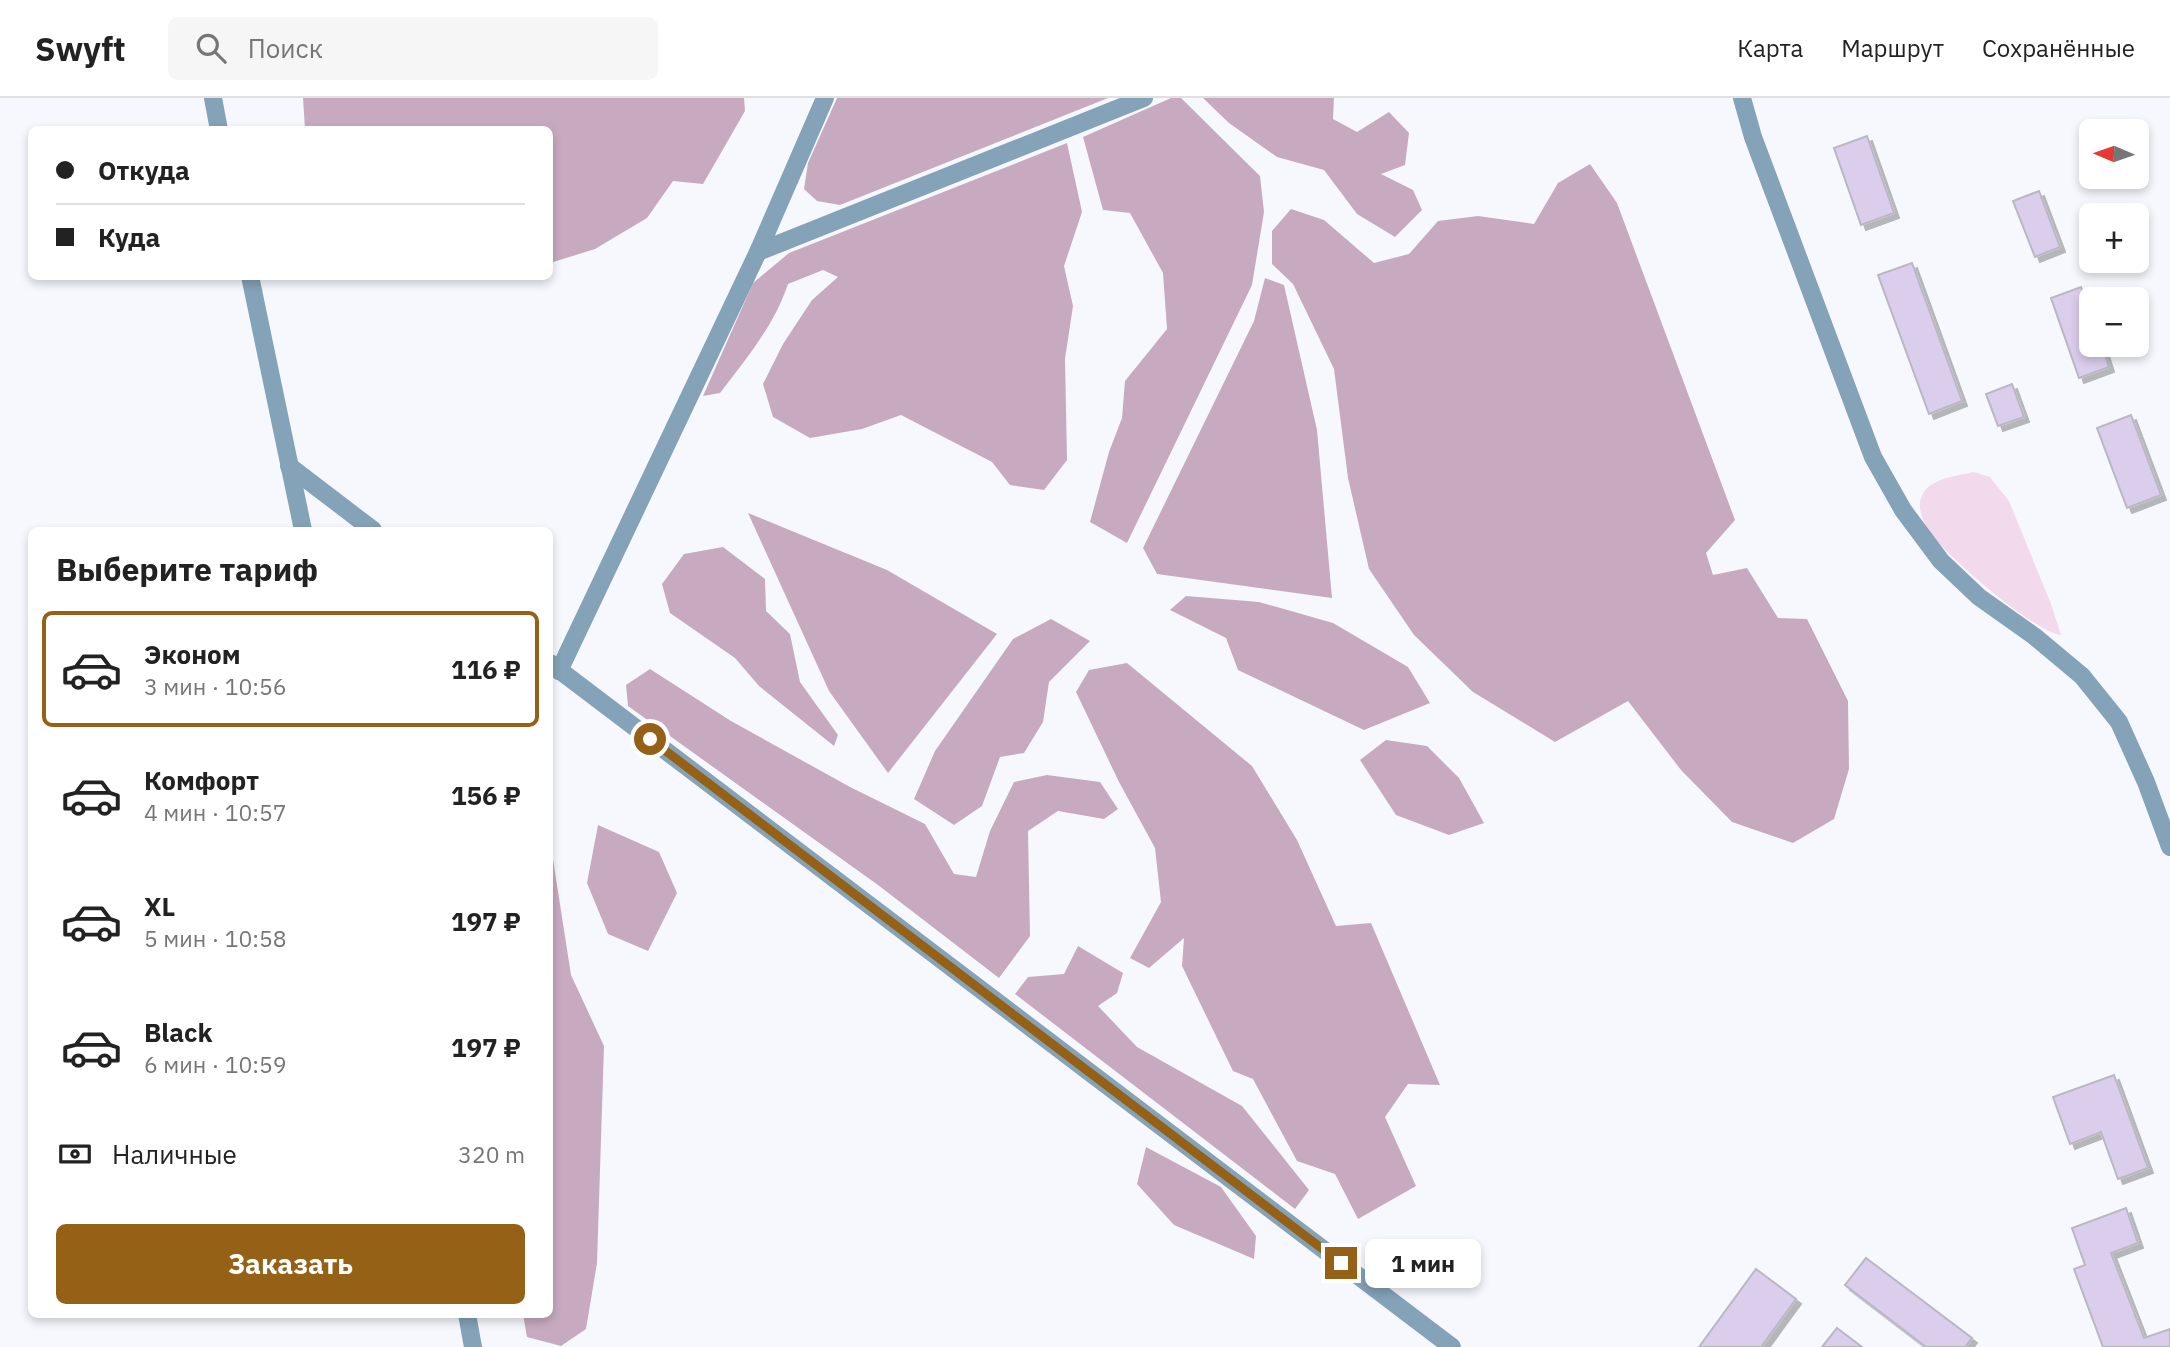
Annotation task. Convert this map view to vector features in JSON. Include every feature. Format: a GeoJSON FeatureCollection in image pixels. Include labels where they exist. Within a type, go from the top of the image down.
{"type":"FeatureCollection","features":[{"type":"Feature","properties":{"kind":"street"},"geometry":{"type":"LineString","coordinates":[[213,98],[218,126]]}},
{"type":"Feature","properties":{"kind":"street"},"geometry":{"type":"LineString","coordinates":[[825,98],[758,252],[554,667],[1452,1347]]}},
{"type":"Feature","properties":{"kind":"street"},"geometry":{"type":"LineString","coordinates":[[758,252],[1144,98]]}},
{"type":"Feature","properties":{"kind":"street"},"geometry":{"type":"LineString","coordinates":[[1742,98],[1758,150],[1872,457],[1903,510],[1941,561],[1979,597],[2034,636],[2081,676],[2119,722],[2146,782],[2170,847]]}},
{"type":"Feature","properties":{"kind":"street"},"geometry":{"type":"LineString","coordinates":[[251,280],[302,527]]}},
{"type":"Feature","properties":{"kind":"street"},"geometry":{"type":"LineString","coordinates":[[289,466],[369,527]]}},
{"type":"Feature","properties":{"kind":"street"},"geometry":{"type":"LineString","coordinates":[[468,1318],[474,1347]]}},
{"type":"Feature","properties":{"kind":"shaded area"},"geometry":{"type":"Polygon","coordinates":[[[303,98],[744,98],[745,111],[703,184],[673,181],[647,218],[595,249],[553,262],[553,126],[305,126],[303,98]]]}},
{"type":"Feature","properties":{"kind":"shaded area"},"geometry":{"type":"Polygon","coordinates":[[[837,98],[1108,98],[840,205],[817,201],[804,189],[808,163],[837,98]]]}},
{"type":"Feature","properties":{"kind":"shaded area"},"geometry":{"type":"Polygon","coordinates":[[[1171,98],[1181,98],[1260,176],[1264,212],[1252,285],[1127,543],[1090,522],[1109,452],[1122,418],[1125,381],[1167,329],[1163,273],[1130,213],[1103,210],[1083,137],[1171,98]]]}},
{"type":"Feature","properties":{"kind":"shaded area"},"geometry":{"type":"Polygon","coordinates":[[[1203,98],[1334,98],[1333,119],[1357,132],[1389,112],[1409,133],[1405,165],[1381,174],[1413,190],[1422,210],[1395,237],[1357,214],[1324,170],[1277,157],[1229,123],[1203,98]]]}},
{"type":"Feature","properties":{"kind":"shaded area"},"geometry":{"type":"Polygon","coordinates":[[[1067,143],[1082,212],[1064,266],[1073,306],[1065,359],[1067,460],[1044,490],[1010,485],[992,462],[901,415],[862,429],[810,438],[773,417],[763,384],[783,344],[812,300],[838,277],[823,270],[788,284],[767,328],[740,368],[720,393],[703,396],[753,283],[789,253],[1067,143]]]}},
{"type":"Feature","properties":{"kind":"shaded area"},"geometry":{"type":"Polygon","coordinates":[[[1590,164],[1617,203],[1735,520],[1706,553],[1713,575],[1747,568],[1778,618],[1807,619],[1848,701],[1849,769],[1834,819],[1793,843],[1732,822],[1681,770],[1628,701],[1555,742],[1473,692],[1414,635],[1369,569],[1348,478],[1334,369],[1293,284],[1272,264],[1272,231],[1291,209],[1324,220],[1374,263],[1409,254],[1438,221],[1478,216],[1534,224],[1558,183],[1590,164]]]}},
{"type":"Feature","properties":{"kind":"shaded area"},"geometry":{"type":"Polygon","coordinates":[[[1265,278],[1284,285],[1317,430],[1332,598],[1157,574],[1143,548],[1254,321],[1265,278]]]}},
{"type":"Feature","properties":{"kind":"shaded area"},"geometry":{"type":"Polygon","coordinates":[[[1973,472],[1990,477],[2009,501],[2061,635],[2048,631],[2010,606],[1968,572],[1927,528],[1920,505],[1928,487],[1953,476],[1973,472]]]}},
{"type":"Feature","properties":{"kind":"shaded area"},"geometry":{"type":"Polygon","coordinates":[[[748,513],[887,570],[997,634],[888,773],[829,691],[748,513]]]}},
{"type":"Feature","properties":{"kind":"shaded area"},"geometry":{"type":"Polygon","coordinates":[[[723,547],[765,579],[766,611],[790,634],[800,682],[838,735],[834,746],[759,686],[735,658],[670,613],[662,584],[684,554],[723,547]]]}},
{"type":"Feature","properties":{"kind":"shaded area"},"geometry":{"type":"Polygon","coordinates":[[[1186,596],[1259,602],[1333,623],[1408,667],[1430,703],[1364,730],[1238,670],[1226,638],[1170,610],[1186,596]]]}},
{"type":"Feature","properties":{"kind":"shaded area"},"geometry":{"type":"Polygon","coordinates":[[[1051,619],[1090,641],[1049,682],[1043,722],[1024,753],[1000,757],[982,806],[954,825],[914,799],[935,751],[1013,639],[1051,619]]]}},
{"type":"Feature","properties":{"kind":"shaded area"},"geometry":{"type":"Polygon","coordinates":[[[1127,663],[1252,766],[1297,840],[1336,926],[1371,923],[1440,1085],[1408,1084],[1385,1117],[1416,1186],[1358,1219],[1335,1174],[1297,1161],[1253,1079],[1233,1071],[1182,966],[1184,938],[1149,968],[1130,958],[1161,902],[1155,848],[1119,782],[1076,692],[1089,670],[1127,663]]]}},
{"type":"Feature","properties":{"kind":"shaded area"},"geometry":{"type":"Polygon","coordinates":[[[650,669],[731,721],[850,787],[925,824],[954,874],[976,877],[990,831],[1014,782],[1047,775],[1100,782],[1118,809],[1104,819],[1058,811],[1028,831],[1030,936],[999,978],[878,885],[628,706],[626,685],[650,669]]]}},
{"type":"Feature","properties":{"kind":"shaded area"},"geometry":{"type":"Polygon","coordinates":[[[1386,740],[1427,746],[1459,778],[1484,823],[1449,835],[1396,815],[1360,760],[1386,740]]]}},
{"type":"Feature","properties":{"kind":"shaded area"},"geometry":{"type":"Polygon","coordinates":[[[598,825],[659,852],[677,893],[648,951],[608,934],[587,883],[598,825]]]}},
{"type":"Feature","properties":{"kind":"shaded area"},"geometry":{"type":"Polygon","coordinates":[[[553,859],[571,975],[604,1046],[597,1263],[586,1329],[561,1346],[527,1337],[524,1318],[553,1318],[553,859]]]}},
{"type":"Feature","properties":{"kind":"shaded area"},"geometry":{"type":"Polygon","coordinates":[[[1078,946],[1123,973],[1117,993],[1098,1006],[1137,1047],[1242,1106],[1309,1190],[1295,1209],[1015,994],[1028,977],[1064,974],[1078,946]]]}},
{"type":"Feature","properties":{"kind":"shaded area"},"geometry":{"type":"Polygon","coordinates":[[[1146,1147],[1221,1187],[1256,1236],[1254,1259],[1174,1225],[1137,1184],[1146,1147]]]}},
{"type":"Feature","properties":{"kind":"building"},"geometry":{"type":"Polygon","coordinates":[[[1867,136],[1894,213],[1861,225],[1834,148],[1867,136]]]}},
{"type":"Feature","properties":{"kind":"building"},"geometry":{"type":"Polygon","coordinates":[[[2039,191],[2060,247],[2035,257],[2013,201],[2039,191]]]}},
{"type":"Feature","properties":{"kind":"building"},"geometry":{"type":"Polygon","coordinates":[[[1912,263],[1962,401],[1929,414],[1878,275],[1912,263]]]}},
{"type":"Feature","properties":{"kind":"building"},"geometry":{"type":"Polygon","coordinates":[[[2079,288],[2079,357],[2106,357],[2109,367],[2079,378],[2051,298],[2079,288]]]}},
{"type":"Feature","properties":{"kind":"building"},"geometry":{"type":"Polygon","coordinates":[[[2012,384],[2024,417],[1998,426],[1986,394],[2012,384]]]}},
{"type":"Feature","properties":{"kind":"building"},"geometry":{"type":"Polygon","coordinates":[[[2131,415],[2161,495],[2127,508],[2097,428],[2131,415]]]}},
{"type":"Feature","properties":{"kind":"building"},"geometry":{"type":"Polygon","coordinates":[[[2114,1075],[2148,1168],[2118,1179],[2101,1132],[2070,1144],[2053,1097],[2114,1075]]]}},
{"type":"Feature","properties":{"kind":"building"},"geometry":{"type":"Polygon","coordinates":[[[2126,1208],[2138,1243],[2111,1253],[2144,1338],[2170,1329],[2170,1347],[2103,1347],[2074,1269],[2085,1265],[2072,1228],[2126,1208]]]}},
{"type":"Feature","properties":{"kind":"building"},"geometry":{"type":"Polygon","coordinates":[[[1866,1258],[1972,1338],[1965,1347],[1926,1347],[1845,1285],[1866,1258]]]}},
{"type":"Feature","properties":{"kind":"building"},"geometry":{"type":"Polygon","coordinates":[[[1756,1269],[1796,1299],[1761,1347],[1699,1347],[1756,1269]]]}},
{"type":"Feature","properties":{"kind":"building"},"geometry":{"type":"Polygon","coordinates":[[[1837,1328],[1862,1347],[1822,1347],[1837,1328]]]}},
{"type":"Feature","properties":{"kind":"route"},"geometry":{"type":"LineString","coordinates":[[650,739],[1341,1263]]}}]}
